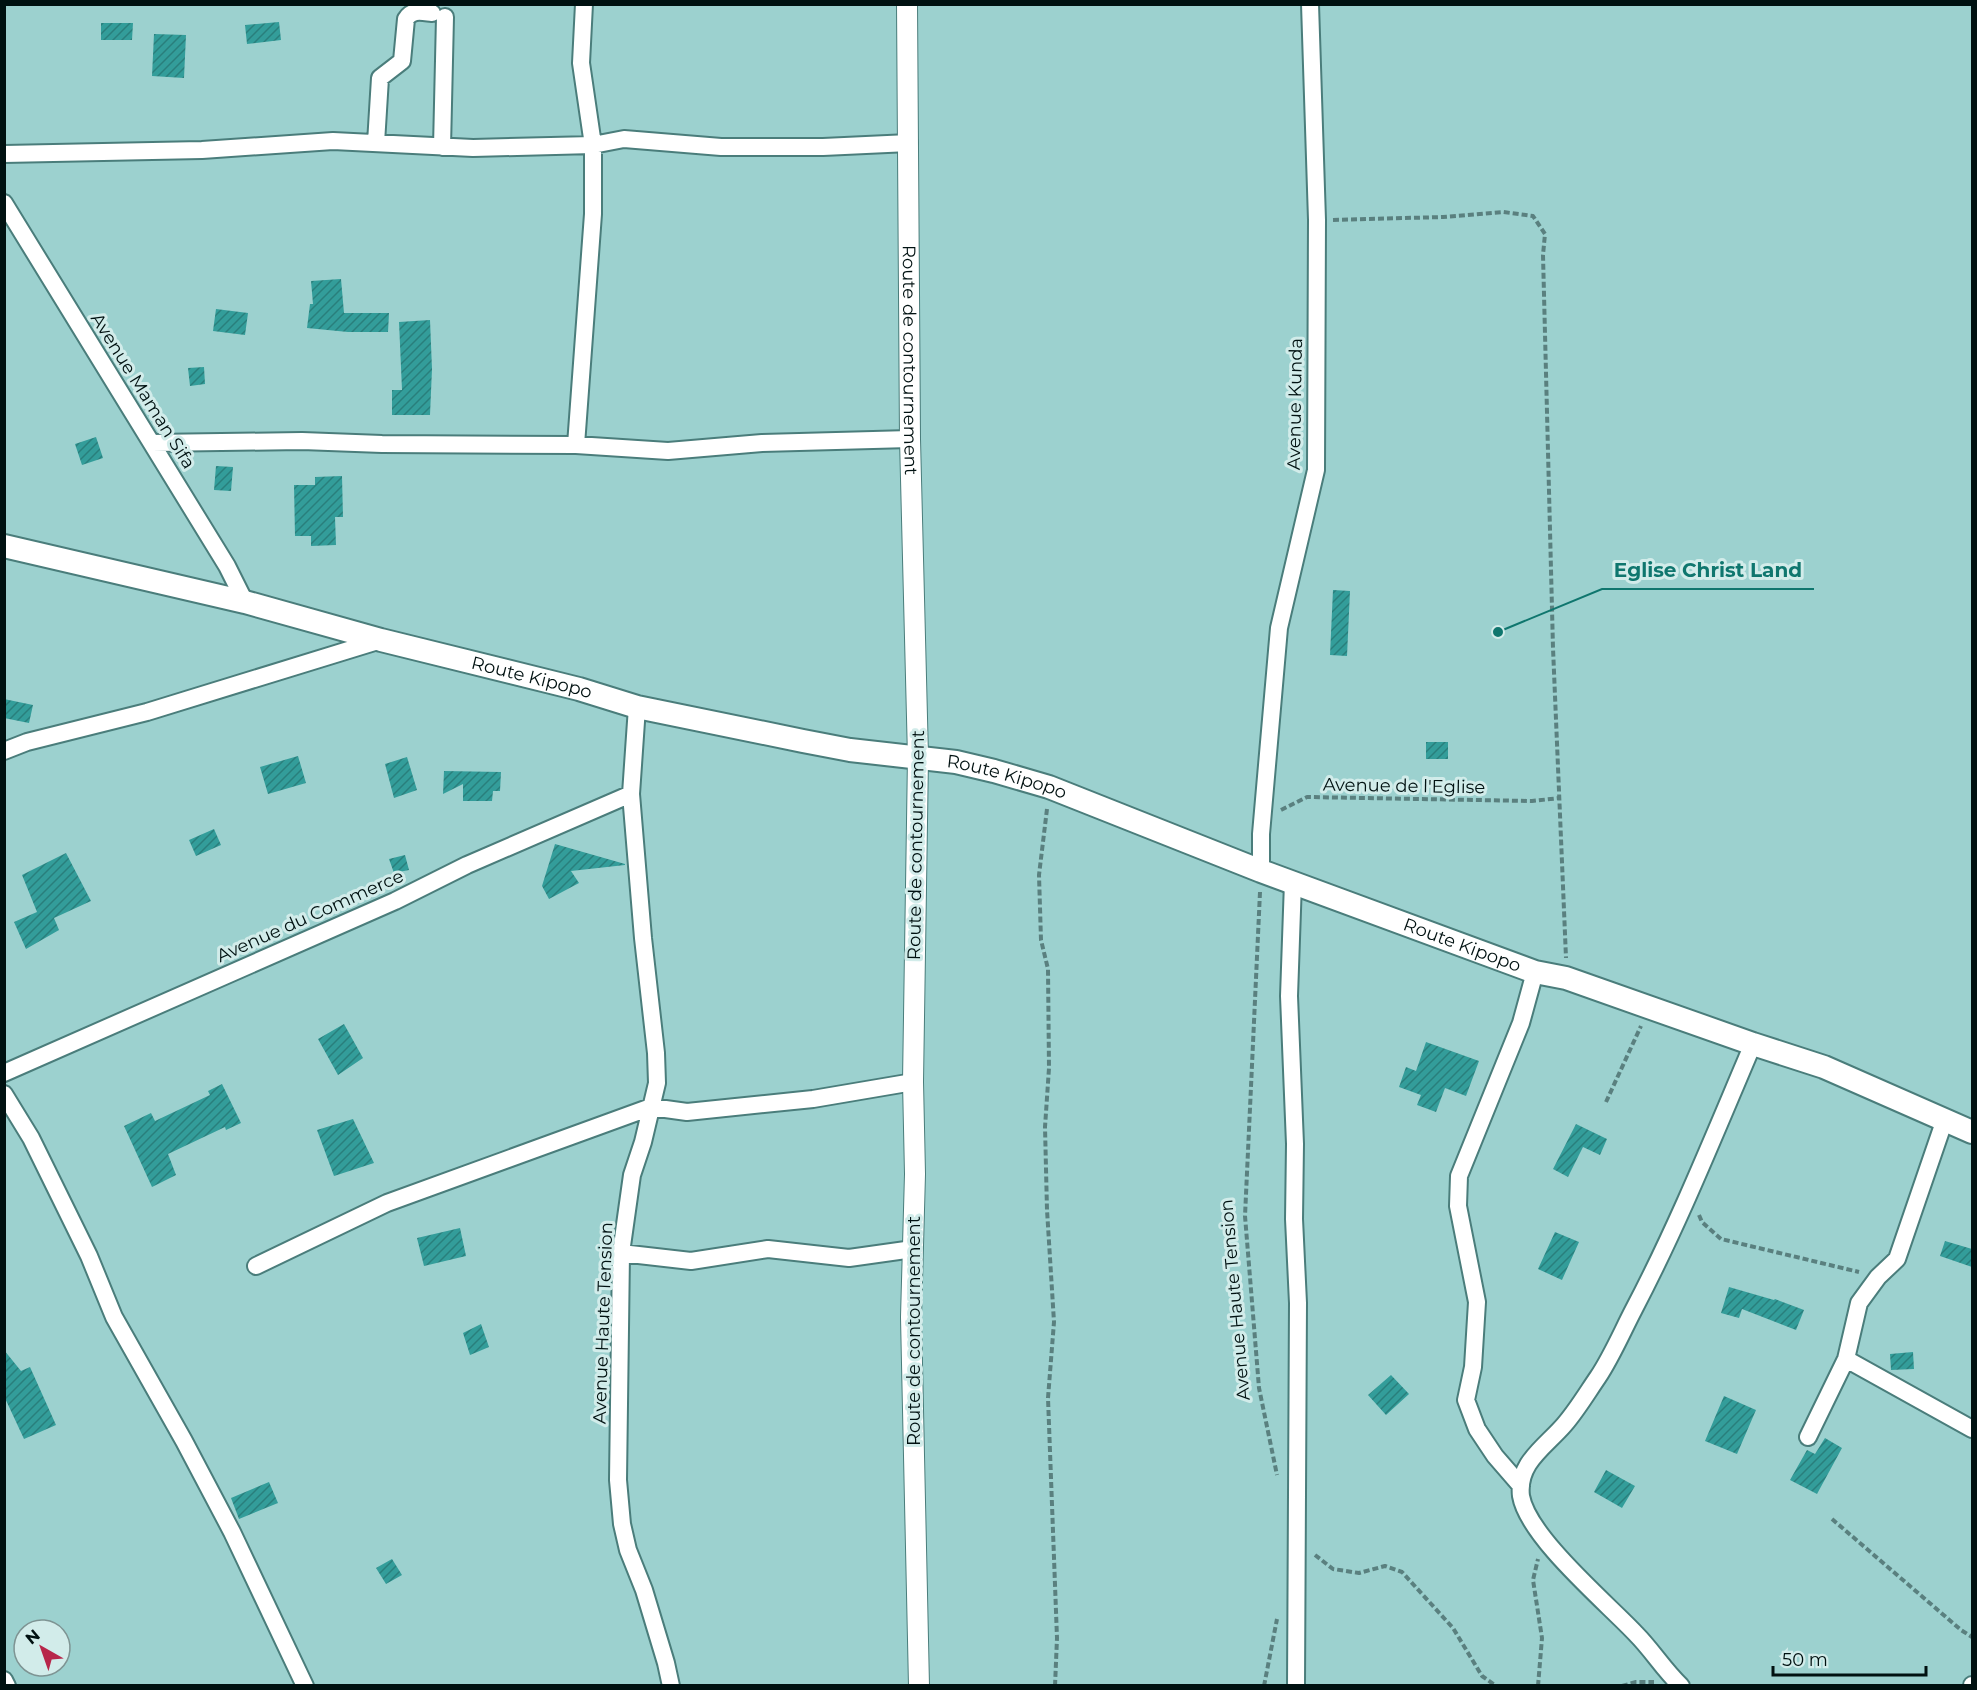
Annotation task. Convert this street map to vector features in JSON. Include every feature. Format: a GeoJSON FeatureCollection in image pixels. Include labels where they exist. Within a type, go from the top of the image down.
{"type":"FeatureCollection","features":[{"type":"Feature","properties":{"kind":"main road","name":"Route Kipopo"},"geometry":{"type":"LineString","coordinates":[[4,546],[245,602],[381,640],[579,689],[637,707],[850,750],[956,762],[1049,787],[1262,871],[1535,972],[1566,978],[1824,1067],[1972,1132]]}},
{"type":"Feature","properties":{"kind":"street"},"geometry":{"type":"LineString","coordinates":[[576,445],[593,214],[593,145],[581,63],[584,4]]}},
{"type":"Feature","properties":{"kind":"street","name":"Route de contournement"},"geometry":{"type":"LineString","coordinates":[[907,4],[910,439],[918,757],[913,1082],[915,1174],[911,1329],[919,1686]]}},
{"type":"Feature","properties":{"kind":"street","name":"Avenue Kunda"},"geometry":{"type":"LineString","coordinates":[[1262,871],[1261,834],[1279,628],[1316,471],[1317,220],[1310,4]]}},
{"type":"Feature","properties":{"kind":"street"},"geometry":{"type":"LineString","coordinates":[[376,143],[380,78],[402,61],[406,19],[415,11],[439,15],[442,147]]}},
{"type":"Feature","properties":{"kind":"street"},"geometry":{"type":"LineString","coordinates":[[4,154],[202,150],[314,142],[473,148],[593,145],[624,139],[721,147],[823,147],[909,143]]}},
{"type":"Feature","properties":{"kind":"street","name":"Avenue Maman Sifa"},"geometry":{"type":"LineString","coordinates":[[4,203],[227,566],[245,602]]}},
{"type":"Feature","properties":{"kind":"street"},"geometry":{"type":"LineString","coordinates":[[152,443],[302,441],[382,444],[576,445],[668,451],[762,442],[910,439]]}},
{"type":"Feature","properties":{"kind":"street"},"geometry":{"type":"LineString","coordinates":[[4,751],[27,742],[147,712],[381,640]]}},
{"type":"Feature","properties":{"kind":"street","name":"Avenue Haute Tension"},"geometry":{"type":"LineString","coordinates":[[637,707],[632,794],[643,938],[657,1071],[656,1090],[632,1175],[621,1253],[620,1506],[628,1550],[644,1590],[671,1686]]}},
{"type":"Feature","properties":{"kind":"street","name":"Avenue du Commerce"},"geometry":{"type":"LineString","coordinates":[[4,1073],[396,901],[467,865],[632,794]]}},
{"type":"Feature","properties":{"kind":"street"},"geometry":{"type":"LineString","coordinates":[[1293,882],[1288,996],[1295,1144],[1294,1219],[1298,1303],[1296,1686]]}},
{"type":"Feature","properties":{"kind":"street"},"geometry":{"type":"LineString","coordinates":[[1521,1486],[1495,1456],[1477,1429],[1466,1400],[1473,1367],[1477,1302],[1458,1206],[1459,1176],[1517,1033],[1535,972]]}},
{"type":"Feature","properties":{"kind":"street"},"geometry":{"type":"LineString","coordinates":[[1679,1684],[1637,1635],[1591,1591],[1544,1537],[1529,1515],[1522,1498],[1522,1474],[1528,1463],[1564,1425],[1602,1371],[1653,1273],[1753,1044]]}},
{"type":"Feature","properties":{"kind":"street"},"geometry":{"type":"LineString","coordinates":[[256,1266],[387,1203],[651,1107],[687,1112],[813,1099],[913,1082]]}},
{"type":"Feature","properties":{"kind":"street"},"geometry":{"type":"LineString","coordinates":[[4,1094],[31,1138],[89,1256],[114,1317],[184,1441],[226,1522],[275,1619],[305,1686]]}},
{"type":"Feature","properties":{"kind":"street"},"geometry":{"type":"LineString","coordinates":[[1808,1437],[1846,1359],[1859,1303],[1878,1277],[1897,1259],[1945,1119]]}},
{"type":"Feature","properties":{"kind":"street"},"geometry":{"type":"LineString","coordinates":[[621,1253],[691,1261],[768,1249],[849,1258],[913,1249]]}},
{"type":"Feature","properties":{"kind":"street"},"geometry":{"type":"LineString","coordinates":[[1846,1359],[1972,1429]]}},
{"type":"Feature","properties":{"kind":"street"},"geometry":{"type":"LineString","coordinates":[[4,1680],[7,1686]]}},
{"type":"Feature","properties":{"kind":"path"},"geometry":{"type":"LineString","coordinates":[[1317,220],[1443,217],[1503,212],[1533,216],[1545,234],[1543,255],[1553,648],[1566,978]]}},
{"type":"Feature","properties":{"kind":"path"},"geometry":{"type":"LineString","coordinates":[[1049,787],[1039,875],[1041,940],[1048,969],[1047,1210],[1054,1322],[1048,1398],[1057,1638],[1055,1686]]}},
{"type":"Feature","properties":{"kind":"path","name":"Avenue de l'Eglise"},"geometry":{"type":"LineString","coordinates":[[1261,834],[1279,811],[1307,797],[1532,801],[1560,798]]}},
{"type":"Feature","properties":{"kind":"path","name":"Avenue Haute Tension"},"geometry":{"type":"LineString","coordinates":[[1262,871],[1245,1216],[1259,1388],[1278,1480]]}},
{"type":"Feature","properties":{"kind":"path"},"geometry":{"type":"LineString","coordinates":[[1606,1102],[1650,1007]]}},
{"type":"Feature","properties":{"kind":"path"},"geometry":{"type":"LineString","coordinates":[[1688,1193],[1702,1222],[1721,1239],[1878,1277]]}},
{"type":"Feature","properties":{"kind":"path"},"geometry":{"type":"LineString","coordinates":[[1832,1520],[1972,1637]]}},
{"type":"Feature","properties":{"kind":"path"},"geometry":{"type":"LineString","coordinates":[[1538,1686],[1542,1638],[1533,1580],[1544,1537]]}},
{"type":"Feature","properties":{"kind":"path"},"geometry":{"type":"LineString","coordinates":[[1297,1539],[1333,1569],[1359,1573],[1385,1566],[1402,1572],[1453,1628],[1482,1676],[1496,1686]]}},
{"type":"Feature","properties":{"kind":"path"},"geometry":{"type":"LineString","coordinates":[[1264,1686],[1277,1618]]}},
{"type":"Feature","properties":{"kind":"path"},"geometry":{"type":"LineString","coordinates":[[1622,1686],[1636,1682],[1679,1684]]}},
{"type":"Feature","properties":{"kind":"building"},"geometry":{"type":"Polygon","coordinates":[[[279,22],[281,40],[247,44],[245,25],[279,22]]]}},
{"type":"Feature","properties":{"kind":"building"},"geometry":{"type":"Polygon","coordinates":[[[101,23],[133,23],[132,40],[101,40],[101,23]]]}},
{"type":"Feature","properties":{"kind":"building"},"geometry":{"type":"Polygon","coordinates":[[[154,34],[186,35],[184,78],[152,76],[154,34]]]}},
{"type":"Feature","properties":{"kind":"building"},"geometry":{"type":"Polygon","coordinates":[[[341,279],[344,313],[389,313],[388,332],[348,332],[307,328],[310,304],[313,304],[311,281],[341,279]]]}},
{"type":"Feature","properties":{"kind":"building"},"geometry":{"type":"Polygon","coordinates":[[[216,309],[248,313],[245,335],[213,331],[216,309]]]}},
{"type":"Feature","properties":{"kind":"building"},"geometry":{"type":"Polygon","coordinates":[[[430,320],[432,369],[430,415],[392,415],[392,390],[402,390],[399,322],[430,320]]]}},
{"type":"Feature","properties":{"kind":"building"},"geometry":{"type":"Polygon","coordinates":[[[204,367],[205,384],[190,386],[188,368],[204,367]]]}},
{"type":"Feature","properties":{"kind":"building"},"geometry":{"type":"Polygon","coordinates":[[[96,437],[103,458],[82,465],[75,444],[96,437]]]}},
{"type":"Feature","properties":{"kind":"building"},"geometry":{"type":"Polygon","coordinates":[[[216,466],[233,467],[231,491],[214,490],[216,466]]]}},
{"type":"Feature","properties":{"kind":"building"},"geometry":{"type":"Polygon","coordinates":[[[342,476],[343,517],[335,517],[336,545],[311,546],[311,536],[295,536],[294,485],[315,485],[315,477],[342,476]]]}},
{"type":"Feature","properties":{"kind":"building"},"geometry":{"type":"Polygon","coordinates":[[[1333,590],[1350,591],[1347,656],[1330,655],[1333,590]]]}},
{"type":"Feature","properties":{"kind":"building"},"geometry":{"type":"Polygon","coordinates":[[[4,699],[33,705],[29,723],[4,718],[4,699]]]}},
{"type":"Feature","properties":{"kind":"building"},"geometry":{"type":"Polygon","coordinates":[[[1426,742],[1448,742],[1448,759],[1426,759],[1426,742]]]}},
{"type":"Feature","properties":{"kind":"building"},"geometry":{"type":"Polygon","coordinates":[[[298,756],[306,783],[268,794],[260,767],[298,756]]]}},
{"type":"Feature","properties":{"kind":"building"},"geometry":{"type":"Polygon","coordinates":[[[407,757],[417,790],[394,798],[385,764],[407,757]]]}},
{"type":"Feature","properties":{"kind":"building"},"geometry":{"type":"Polygon","coordinates":[[[444,771],[501,772],[500,791],[493,791],[492,801],[463,801],[463,784],[443,794],[444,771]]]}},
{"type":"Feature","properties":{"kind":"building"},"geometry":{"type":"Polygon","coordinates":[[[214,829],[221,845],[196,856],[189,840],[214,829]]]}},
{"type":"Feature","properties":{"kind":"building"},"geometry":{"type":"Polygon","coordinates":[[[555,844],[625,865],[571,871],[579,883],[549,899],[542,886],[555,844]]]}},
{"type":"Feature","properties":{"kind":"building"},"geometry":{"type":"Polygon","coordinates":[[[66,853],[91,901],[54,918],[59,930],[26,949],[14,922],[37,912],[22,875],[66,853]]]}},
{"type":"Feature","properties":{"kind":"building"},"geometry":{"type":"Polygon","coordinates":[[[405,855],[409,870],[394,873],[389,859],[405,855]]]}},
{"type":"Feature","properties":{"kind":"building"},"geometry":{"type":"Polygon","coordinates":[[[344,1024],[363,1058],[338,1075],[318,1039],[344,1024]]]}},
{"type":"Feature","properties":{"kind":"building"},"geometry":{"type":"Polygon","coordinates":[[[1426,1042],[1479,1061],[1466,1096],[1445,1088],[1436,1112],[1417,1105],[1421,1095],[1399,1087],[1406,1067],[1416,1071],[1426,1042]]]}},
{"type":"Feature","properties":{"kind":"building"},"geometry":{"type":"Polygon","coordinates":[[[222,1084],[241,1123],[226,1130],[225,1127],[168,1154],[176,1175],[152,1187],[124,1126],[151,1113],[155,1121],[210,1095],[208,1091],[222,1084]]]}},
{"type":"Feature","properties":{"kind":"building"},"geometry":{"type":"Polygon","coordinates":[[[353,1119],[374,1163],[334,1176],[317,1130],[353,1119]]]}},
{"type":"Feature","properties":{"kind":"building"},"geometry":{"type":"Polygon","coordinates":[[[1576,1124],[1607,1139],[1600,1155],[1583,1147],[1568,1177],[1553,1169],[1576,1124]]]}},
{"type":"Feature","properties":{"kind":"building"},"geometry":{"type":"Polygon","coordinates":[[[460,1228],[466,1256],[424,1266],[417,1238],[460,1228]]]}},
{"type":"Feature","properties":{"kind":"building"},"geometry":{"type":"Polygon","coordinates":[[[1555,1232],[1579,1242],[1562,1280],[1538,1269],[1555,1232]]]}},
{"type":"Feature","properties":{"kind":"building"},"geometry":{"type":"Polygon","coordinates":[[[1945,1241],[1972,1249],[1972,1267],[1940,1256],[1945,1241]]]}},
{"type":"Feature","properties":{"kind":"building"},"geometry":{"type":"Polygon","coordinates":[[[1729,1287],[1775,1299],[1804,1310],[1796,1330],[1742,1309],[1739,1318],[1721,1313],[1729,1287]]]}},
{"type":"Feature","properties":{"kind":"building"},"geometry":{"type":"Polygon","coordinates":[[[481,1324],[489,1347],[470,1355],[463,1333],[481,1324]]]}},
{"type":"Feature","properties":{"kind":"building"},"geometry":{"type":"Polygon","coordinates":[[[4,1350],[21,1371],[30,1367],[56,1425],[24,1439],[4,1396],[4,1350]]]}},
{"type":"Feature","properties":{"kind":"building"},"geometry":{"type":"Polygon","coordinates":[[[1913,1352],[1914,1369],[1891,1370],[1890,1354],[1913,1352]]]}},
{"type":"Feature","properties":{"kind":"building"},"geometry":{"type":"Polygon","coordinates":[[[1391,1375],[1409,1394],[1386,1415],[1368,1395],[1391,1375]]]}},
{"type":"Feature","properties":{"kind":"building"},"geometry":{"type":"Polygon","coordinates":[[[1724,1396],[1756,1410],[1737,1454],[1705,1441],[1724,1396]]]}},
{"type":"Feature","properties":{"kind":"building"},"geometry":{"type":"Polygon","coordinates":[[[1825,1438],[1842,1448],[1817,1494],[1790,1480],[1807,1450],[1815,1454],[1825,1438]]]}},
{"type":"Feature","properties":{"kind":"building"},"geometry":{"type":"Polygon","coordinates":[[[1606,1470],[1635,1486],[1622,1508],[1594,1492],[1606,1470]]]}},
{"type":"Feature","properties":{"kind":"building"},"geometry":{"type":"Polygon","coordinates":[[[269,1482],[278,1503],[239,1519],[231,1498],[269,1482]]]}},
{"type":"Feature","properties":{"kind":"building"},"geometry":{"type":"Polygon","coordinates":[[[392,1559],[402,1575],[386,1584],[376,1568],[392,1559]]]}},
{"type":"Feature","properties":{"kind":"place","name":"Eglise Christ Land"},"geometry":{"type":"Point","coordinates":[1498,632]}}]}
